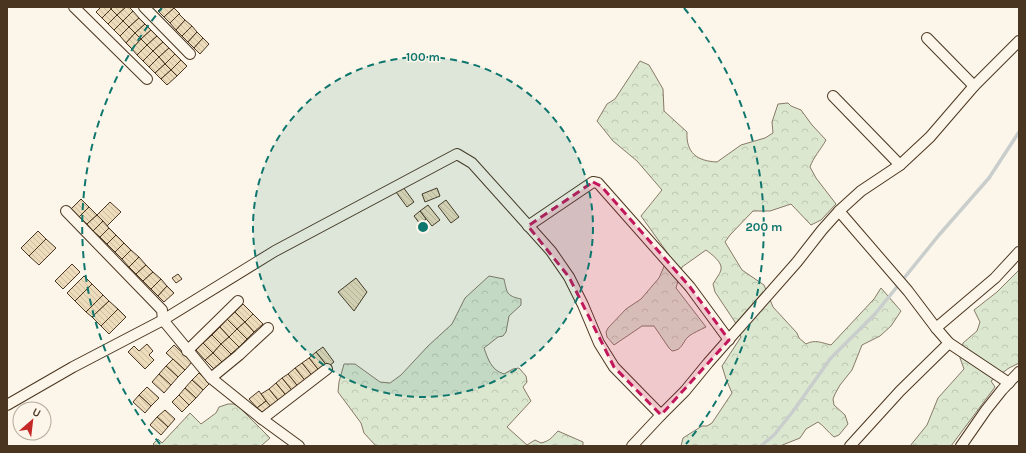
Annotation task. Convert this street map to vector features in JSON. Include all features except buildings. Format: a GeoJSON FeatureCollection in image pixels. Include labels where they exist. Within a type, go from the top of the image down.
{"type":"FeatureCollection","features":[{"type":"Feature","properties":{"kind":"street"},"geometry":{"type":"LineString","coordinates":[[74,7],[147,79]]}},
{"type":"Feature","properties":{"kind":"street"},"geometry":{"type":"LineString","coordinates":[[144,7],[190,54]]}},
{"type":"Feature","properties":{"kind":"street"},"geometry":{"type":"LineString","coordinates":[[927,38],[974,86]]}},
{"type":"Feature","properties":{"kind":"street"},"geometry":{"type":"LineString","coordinates":[[632,446],[686,391],[839,211],[861,191],[900,165],[930,137],[974,86],[1019,41]]}},
{"type":"Feature","properties":{"kind":"street"},"geometry":{"type":"LineString","coordinates":[[833,96],[900,165]]}},
{"type":"Feature","properties":{"kind":"street"},"geometry":{"type":"LineString","coordinates":[[7,405],[73,367],[164,320],[275,251],[455,155],[461,156],[472,163],[551,251],[569,277],[600,343],[614,368],[661,415]]}},
{"type":"Feature","properties":{"kind":"street"},"geometry":{"type":"LineString","coordinates":[[528,226],[593,182],[598,183],[690,288],[728,340]]}},
{"type":"Feature","properties":{"kind":"street"},"geometry":{"type":"LineString","coordinates":[[66,211],[162,310],[164,320],[187,351],[211,378],[262,419],[299,446]]}},
{"type":"Feature","properties":{"kind":"street"},"geometry":{"type":"LineString","coordinates":[[839,211],[908,291],[949,343],[1009,383]]}},
{"type":"Feature","properties":{"kind":"street"},"geometry":{"type":"LineString","coordinates":[[936,328],[995,278],[1019,252]]}},
{"type":"Feature","properties":{"kind":"street"},"geometry":{"type":"LineString","coordinates":[[187,351],[238,301]]}},
{"type":"Feature","properties":{"kind":"street"},"geometry":{"type":"LineString","coordinates":[[211,378],[268,328]]}},
{"type":"Feature","properties":{"kind":"street"},"geometry":{"type":"LineString","coordinates":[[850,446],[900,391],[949,343]]}},
{"type":"Feature","properties":{"kind":"street"},"geometry":{"type":"LineString","coordinates":[[262,419],[327,369]]}},
{"type":"Feature","properties":{"kind":"street"},"geometry":{"type":"LineString","coordinates":[[961,446],[986,410],[1009,383],[1018,375]]}},
{"type":"Feature","properties":{"kind":"highlighted area"},"geometry":{"type":"Polygon","coordinates":[[[593,182],[601,186],[690,287],[729,340],[661,415],[614,367],[569,277],[528,226],[593,182]]]}},
{"type":"Feature","properties":{"kind":"green space"},"geometry":{"type":"Polygon","coordinates":[[[640,61],[649,65],[663,89],[664,111],[687,132],[688,145],[698,158],[717,162],[741,145],[765,138],[773,133],[772,122],[778,104],[788,103],[791,106],[801,110],[826,140],[810,167],[816,178],[836,204],[821,220],[811,225],[791,204],[770,211],[753,211],[725,242],[742,270],[764,285],[773,307],[797,333],[799,338],[806,344],[822,342],[831,345],[874,299],[881,288],[901,311],[891,326],[880,336],[862,345],[852,370],[835,394],[833,399],[834,405],[845,415],[848,424],[839,435],[834,437],[818,422],[806,429],[800,438],[780,446],[681,446],[683,438],[702,426],[707,426],[712,423],[732,393],[722,366],[741,337],[735,322],[715,292],[713,284],[721,270],[720,264],[716,258],[706,250],[682,267],[676,288],[706,327],[689,336],[678,349],[672,351],[654,326],[642,326],[614,345],[607,337],[606,332],[608,328],[626,309],[641,299],[659,278],[669,255],[641,216],[662,190],[637,161],[613,141],[597,121],[607,104],[615,99],[640,61]]]}},
{"type":"Feature","properties":{"kind":"green space"},"geometry":{"type":"Polygon","coordinates":[[[1019,270],[1019,363],[1009,368],[991,381],[995,387],[951,446],[910,446],[927,425],[938,398],[964,369],[960,358],[963,343],[977,331],[980,322],[974,310],[997,292],[1019,270]]]}},
{"type":"Feature","properties":{"kind":"green space"},"geometry":{"type":"Polygon","coordinates":[[[489,276],[504,279],[508,293],[521,299],[521,305],[509,316],[506,332],[503,336],[498,337],[484,348],[491,364],[496,370],[504,374],[513,369],[519,368],[526,376],[527,382],[523,387],[531,401],[507,427],[527,445],[535,440],[541,443],[547,441],[558,431],[583,442],[583,446],[376,446],[364,433],[361,423],[338,392],[344,364],[355,364],[380,382],[390,383],[401,375],[428,346],[452,324],[465,298],[489,276]]]}},
{"type":"Feature","properties":{"kind":"green space"},"geometry":{"type":"Polygon","coordinates":[[[234,404],[239,407],[270,438],[261,446],[155,446],[153,444],[158,439],[162,443],[190,413],[201,424],[216,413],[219,407],[234,404]]]}},
{"type":"Feature","properties":{"kind":"waterway"},"geometry":{"type":"LineString","coordinates":[[761,446],[774,435],[794,410],[830,359],[875,314],[939,235],[989,178],[1019,132]]}}]}
